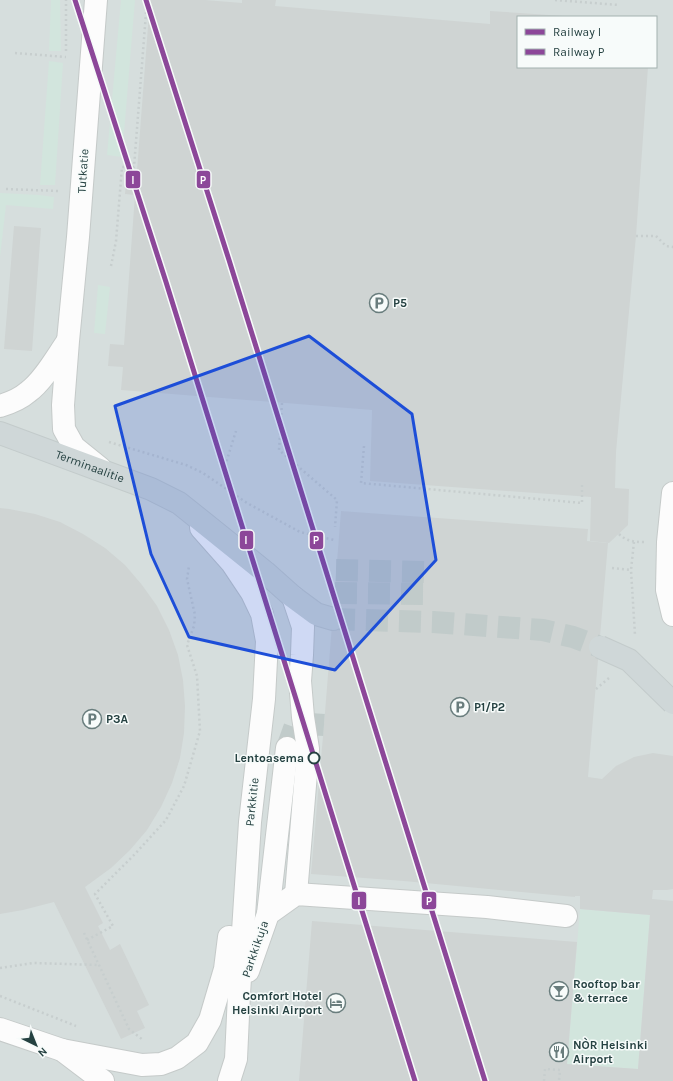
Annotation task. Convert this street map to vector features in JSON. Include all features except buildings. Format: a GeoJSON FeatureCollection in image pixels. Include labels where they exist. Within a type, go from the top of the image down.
{"type":"FeatureCollection","features":[{"type":"Feature","properties":{"kind":"main road","name":"Terminaalitie"},"geometry":{"type":"LineString","coordinates":[[0,433],[151,489],[179,503],[265,572],[293,597],[316,614],[333,619]]}},
{"type":"Feature","properties":{"kind":"main road"},"geometry":{"type":"LineString","coordinates":[[600,647],[629,660],[673,703]]}},
{"type":"Feature","properties":{"kind":"street","name":"Tutkatie"},"geometry":{"type":"LineString","coordinates":[[96,0],[78,237],[63,405],[64,429],[74,447],[106,473]]}},
{"type":"Feature","properties":{"kind":"street"},"geometry":{"type":"LineString","coordinates":[[0,406],[10,403],[28,393],[35,386],[68,341]]}},
{"type":"Feature","properties":{"kind":"street"},"geometry":{"type":"LineString","coordinates":[[673,493],[668,542],[667,590],[673,615]]}},
{"type":"Feature","properties":{"kind":"street","name":"Parkkitie"},"geometry":{"type":"LineString","coordinates":[[179,503],[232,563],[252,593],[262,614],[267,641],[264,699],[250,822],[236,1059],[229,1081]]}},
{"type":"Feature","properties":{"kind":"street"},"geometry":{"type":"LineString","coordinates":[[293,597],[303,627],[300,681],[303,717],[308,749],[296,894],[487,907],[566,916]]}},
{"type":"Feature","properties":{"kind":"street"},"geometry":{"type":"LineString","coordinates":[[268,914],[287,748]]}},
{"type":"Feature","properties":{"kind":"street"},"geometry":{"type":"LineString","coordinates":[[0,1029],[62,1050],[142,1065],[161,1064],[177,1058],[197,1043],[210,1020],[225,970],[233,902],[247,867]]}},
{"type":"Feature","properties":{"kind":"street","name":"Parkkikuja"},"geometry":{"type":"LineString","coordinates":[[239,994],[268,914],[296,894]]}},
{"type":"Feature","properties":{"kind":"street"},"geometry":{"type":"LineString","coordinates":[[62,1050],[103,1081]]}},
{"type":"Feature","properties":{"kind":"path"},"geometry":{"type":"LineString","coordinates":[[111,266],[116,241],[122,167],[134,167],[147,0]]}},
{"type":"Feature","properties":{"kind":"path"},"geometry":{"type":"LineString","coordinates":[[555,0],[618,5]]}},
{"type":"Feature","properties":{"kind":"path"},"geometry":{"type":"LineString","coordinates":[[15,53],[66,57]]}},
{"type":"Feature","properties":{"kind":"path"},"geometry":{"type":"LineString","coordinates":[[6,189],[61,192]]}},
{"type":"Feature","properties":{"kind":"path"},"geometry":{"type":"LineString","coordinates":[[636,236],[656,236],[666,246],[673,247]]}},
{"type":"Feature","properties":{"kind":"path"},"geometry":{"type":"LineString","coordinates":[[282,403],[279,450],[338,500],[336,527]]}},
{"type":"Feature","properties":{"kind":"path"},"geometry":{"type":"LineString","coordinates":[[225,466],[236,431]]}},
{"type":"Feature","properties":{"kind":"path"},"geometry":{"type":"LineString","coordinates":[[108,442],[186,465],[203,473],[247,503],[300,532],[334,540]]}},
{"type":"Feature","properties":{"kind":"path"},"geometry":{"type":"LineString","coordinates":[[364,446],[361,483],[582,503],[582,484]]}},
{"type":"Feature","properties":{"kind":"path"},"geometry":{"type":"LineString","coordinates":[[619,534],[622,537],[634,542],[631,570],[635,639]]}},
{"type":"Feature","properties":{"kind":"path"},"geometry":{"type":"LineString","coordinates":[[87,940],[113,926],[96,894],[166,820],[184,786],[200,731],[197,676],[187,645],[194,626],[195,615],[187,579],[189,566]]}},
{"type":"Feature","properties":{"kind":"path"},"geometry":{"type":"LineString","coordinates":[[612,568],[631,570]]}},
{"type":"Feature","properties":{"kind":"path"},"geometry":{"type":"LineString","coordinates":[[596,689],[613,675]]}},
{"type":"Feature","properties":{"kind":"path"},"geometry":{"type":"LineString","coordinates":[[84,933],[129,1029],[144,1041]]}},
{"type":"Feature","properties":{"kind":"path"},"geometry":{"type":"LineString","coordinates":[[0,968],[33,963],[100,965]]}},
{"type":"Feature","properties":{"kind":"path"},"geometry":{"type":"LineString","coordinates":[[0,996],[78,1027]]}},
{"type":"Feature","properties":{"kind":"path"},"geometry":{"type":"LineString","coordinates":[[544,1081],[545,1069],[560,1070],[559,1081]]}},
{"type":"Feature","properties":{"kind":"highlighted area"},"geometry":{"type":"Polygon","coordinates":[[[309,336],[412,414],[436,560],[335,670],[189,637],[151,554],[115,406],[309,336]]]}},
{"type":"Feature","properties":{"kind":"shaded area"},"geometry":{"type":"Polygon","coordinates":[[[0,0],[673,0],[673,1081],[0,1081],[0,0]]]}},
{"type":"Feature","properties":{"kind":"shaded area"},"geometry":{"type":"Polygon","coordinates":[[[51,0],[60,0],[61,51],[49,51],[51,0]]]}},
{"type":"Feature","properties":{"kind":"shaded area"},"geometry":{"type":"Polygon","coordinates":[[[121,0],[135,0],[122,157],[107,155],[121,0]]]}},
{"type":"Feature","properties":{"kind":"shaded area"},"geometry":{"type":"Polygon","coordinates":[[[49,61],[63,63],[55,185],[40,185],[49,61]]]}},
{"type":"Feature","properties":{"kind":"shaded area"},"geometry":{"type":"Polygon","coordinates":[[[0,193],[54,197],[53,209],[6,205],[0,257],[0,193]]]}},
{"type":"Feature","properties":{"kind":"shaded area"},"geometry":{"type":"Polygon","coordinates":[[[98,285],[110,287],[105,334],[94,333],[98,285]]]}},
{"type":"Feature","properties":{"kind":"shaded area"},"geometry":{"type":"Polygon","coordinates":[[[580,909],[650,915],[638,1069],[567,1064],[580,909]]]}},
{"type":"Feature","properties":{"kind":"tunnel"},"geometry":{"type":"LineString","coordinates":[[336,570],[427,572]]}},
{"type":"Feature","properties":{"kind":"tunnel"},"geometry":{"type":"LineString","coordinates":[[335,593],[426,594]]}},
{"type":"Feature","properties":{"kind":"tunnel"},"geometry":{"type":"LineString","coordinates":[[333,619],[433,622],[543,630],[573,637],[600,647]]}},
{"type":"Feature","properties":{"kind":"tunnel"},"geometry":{"type":"LineString","coordinates":[[287,748],[296,723],[324,725]]}},
{"type":"Feature","properties":{"kind":"rail line","name":"I"},"geometry":{"type":"LineString","coordinates":[[75,0],[166,282],[415,1081]]}},
{"type":"Feature","properties":{"kind":"rail line","name":"P"},"geometry":{"type":"LineString","coordinates":[[146,0],[229,260],[485,1081]]}},
{"type":"Feature","properties":{"kind":"place","name":"P5"},"geometry":{"type":"Point","coordinates":[379,303]}},
{"type":"Feature","properties":{"kind":"place","name":"P1/P2"},"geometry":{"type":"Point","coordinates":[460,707]}},
{"type":"Feature","properties":{"kind":"place","name":"P3A"},"geometry":{"type":"Point","coordinates":[92,719]}},
{"type":"Feature","properties":{"kind":"place","name":"Lentoasema"},"geometry":{"type":"Point","coordinates":[314,758]}},
{"type":"Feature","properties":{"kind":"place","name":"Rooftop bar & terrace"},"geometry":{"type":"Point","coordinates":[559,991]}},
{"type":"Feature","properties":{"kind":"place","name":"Comfort Hotel Helsinki Airport"},"geometry":{"type":"Point","coordinates":[336,1003]}},
{"type":"Feature","properties":{"kind":"place","name":"NÒR Helsinki Airport"},"geometry":{"type":"Point","coordinates":[559,1052]}}]}
